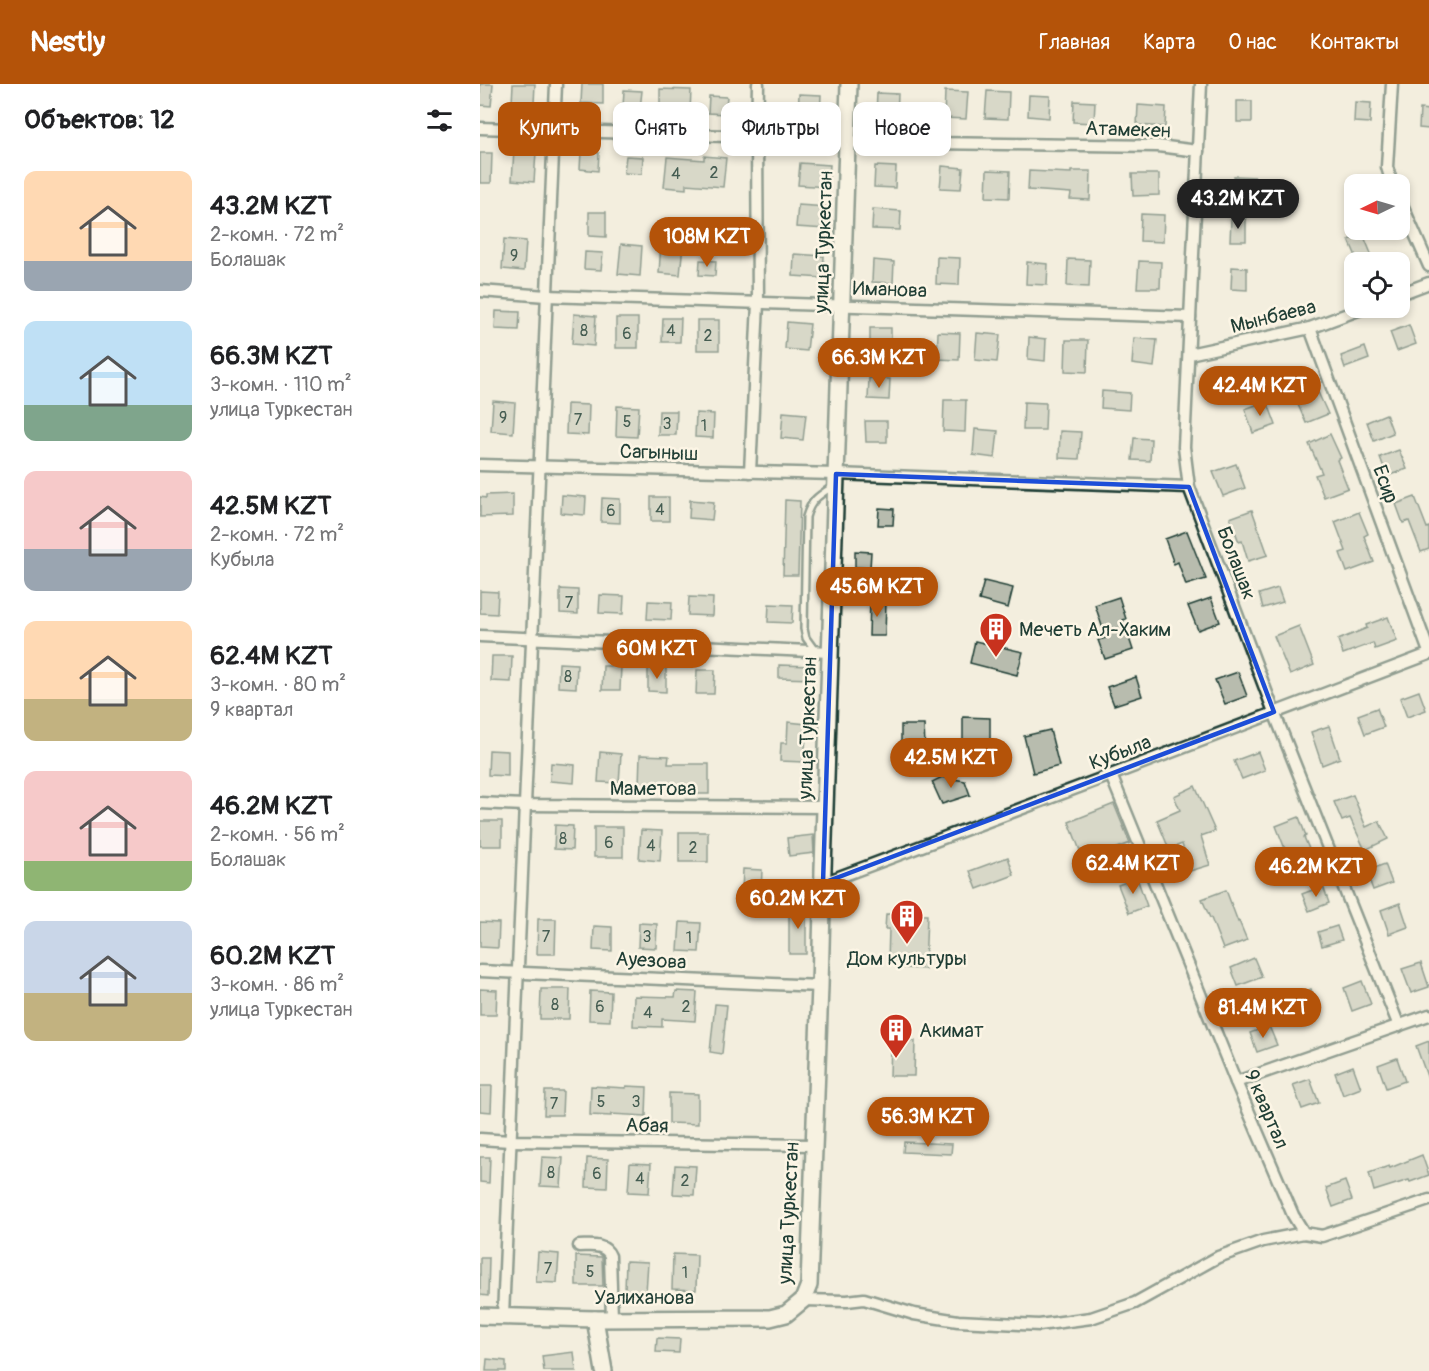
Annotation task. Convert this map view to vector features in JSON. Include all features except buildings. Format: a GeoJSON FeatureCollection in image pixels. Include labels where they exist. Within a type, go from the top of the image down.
{"type":"FeatureCollection","features":[{"type":"Feature","properties":{"kind":"street"},"geometry":{"type":"LineString","coordinates":[[555,102],[556,84]]}},
{"type":"Feature","properties":{"kind":"street"},"geometry":{"type":"LineString","coordinates":[[758,84],[758,102]]}},
{"type":"Feature","properties":{"kind":"street","name":"улица Туркестан"},"geometry":{"type":"LineString","coordinates":[[803,1300],[808,1285],[820,986],[849,84]]}},
{"type":"Feature","properties":{"kind":"street","name":"Болашак"},"geometry":{"type":"LineString","coordinates":[[1201,84],[1184,447],[1189,487],[1274,712],[1399,1026]]}},
{"type":"Feature","properties":{"kind":"street"},"geometry":{"type":"LineString","coordinates":[[1389,174],[1387,167],[1392,84]]}},
{"type":"Feature","properties":{"kind":"street","name":"Атамекен"},"geometry":{"type":"LineString","coordinates":[[480,128],[498,129]]}},
{"type":"Feature","properties":{"kind":"street","name":"Атамекен"},"geometry":{"type":"LineString","coordinates":[[601,132],[721,136]]}},
{"type":"Feature","properties":{"kind":"street","name":"Атамекен"},"geometry":{"type":"LineString","coordinates":[[841,142],[1158,146],[1198,151]]}},
{"type":"Feature","properties":{"kind":"street"},"geometry":{"type":"LineString","coordinates":[[503,1316],[553,156]]}},
{"type":"Feature","properties":{"kind":"street"},"geometry":{"type":"LineString","coordinates":[[750,472],[758,303],[757,156]]}},
{"type":"Feature","properties":{"kind":"street"},"geometry":{"type":"LineString","coordinates":[[1410,223],[1429,266]]}},
{"type":"Feature","properties":{"kind":"street"},"geometry":{"type":"LineString","coordinates":[[1410,291],[1429,284]]}},
{"type":"Feature","properties":{"kind":"street","name":"Иманова"},"geometry":{"type":"LineString","coordinates":[[480,291],[546,296],[1190,317]]}},
{"type":"Feature","properties":{"kind":"street","name":"Мынбаева"},"geometry":{"type":"LineString","coordinates":[[1189,354],[1310,328],[1344,315]]}},
{"type":"Feature","properties":{"kind":"street","name":"Есир"},"geometry":{"type":"LineString","coordinates":[[1310,328],[1429,653]]}},
{"type":"Feature","properties":{"kind":"street","name":"Сагыныш"},"geometry":{"type":"LineString","coordinates":[[480,465],[750,472],[836,479],[1189,487]]}},
{"type":"Feature","properties":{"kind":"street"},"geometry":{"type":"LineString","coordinates":[[480,636],[831,652]]}},
{"type":"Feature","properties":{"kind":"street","name":"Кубыла"},"geometry":{"type":"LineString","coordinates":[[823,883],[1429,653]]}},
{"type":"Feature","properties":{"kind":"street","name":"9 квартал"},"geometry":{"type":"LineString","coordinates":[[1111,775],[1236,1082],[1293,1215],[1304,1233]]}},
{"type":"Feature","properties":{"kind":"street","name":"Маметова"},"geometry":{"type":"LineString","coordinates":[[480,803],[825,807]]}},
{"type":"Feature","properties":{"kind":"street","name":"Ауезова"},"geometry":{"type":"LineString","coordinates":[[480,970],[820,986]]}},
{"type":"Feature","properties":{"kind":"street"},"geometry":{"type":"LineString","coordinates":[[1236,1082],[1429,1016]]}},
{"type":"Feature","properties":{"kind":"street","name":"Абая"},"geometry":{"type":"LineString","coordinates":[[480,1139],[813,1145]]}},
{"type":"Feature","properties":{"kind":"street"},"geometry":{"type":"LineString","coordinates":[[803,1300],[864,1299],[914,1314],[958,1321],[1039,1325],[1091,1318],[1135,1303],[1218,1257],[1263,1241],[1304,1233],[1322,1236],[1429,1200]]}},
{"type":"Feature","properties":{"kind":"street"},"geometry":{"type":"LineString","coordinates":[[579,1246],[598,1246],[608,1251],[612,1318]]}},
{"type":"Feature","properties":{"kind":"street","name":"Уалиханова"},"geometry":{"type":"LineString","coordinates":[[480,1316],[770,1318],[786,1314],[803,1300]]}},
{"type":"Feature","properties":{"kind":"street"},"geometry":{"type":"LineString","coordinates":[[596,1318],[604,1371]]}},
{"type":"Feature","properties":{"kind":"lane"},"geometry":{"type":"LineString","coordinates":[[815,651],[806,638],[804,629],[806,517],[808,508],[836,479]]}},
{"type":"Feature","properties":{"kind":"highlighted area"},"geometry":{"type":"Polygon","coordinates":[[[836,474],[1189,487],[1274,712],[823,883],[836,474]]]}},
{"type":"Feature","properties":{"kind":"place","name":"Мечеть Ал-Хаким"},"geometry":{"type":"Point","coordinates":[996,658]}},
{"type":"Feature","properties":{"kind":"place","name":"Дом культуры"},"geometry":{"type":"Point","coordinates":[907,945]}},
{"type":"Feature","properties":{"kind":"place","name":"Акимат"},"geometry":{"type":"Point","coordinates":[896,1059]}}]}
